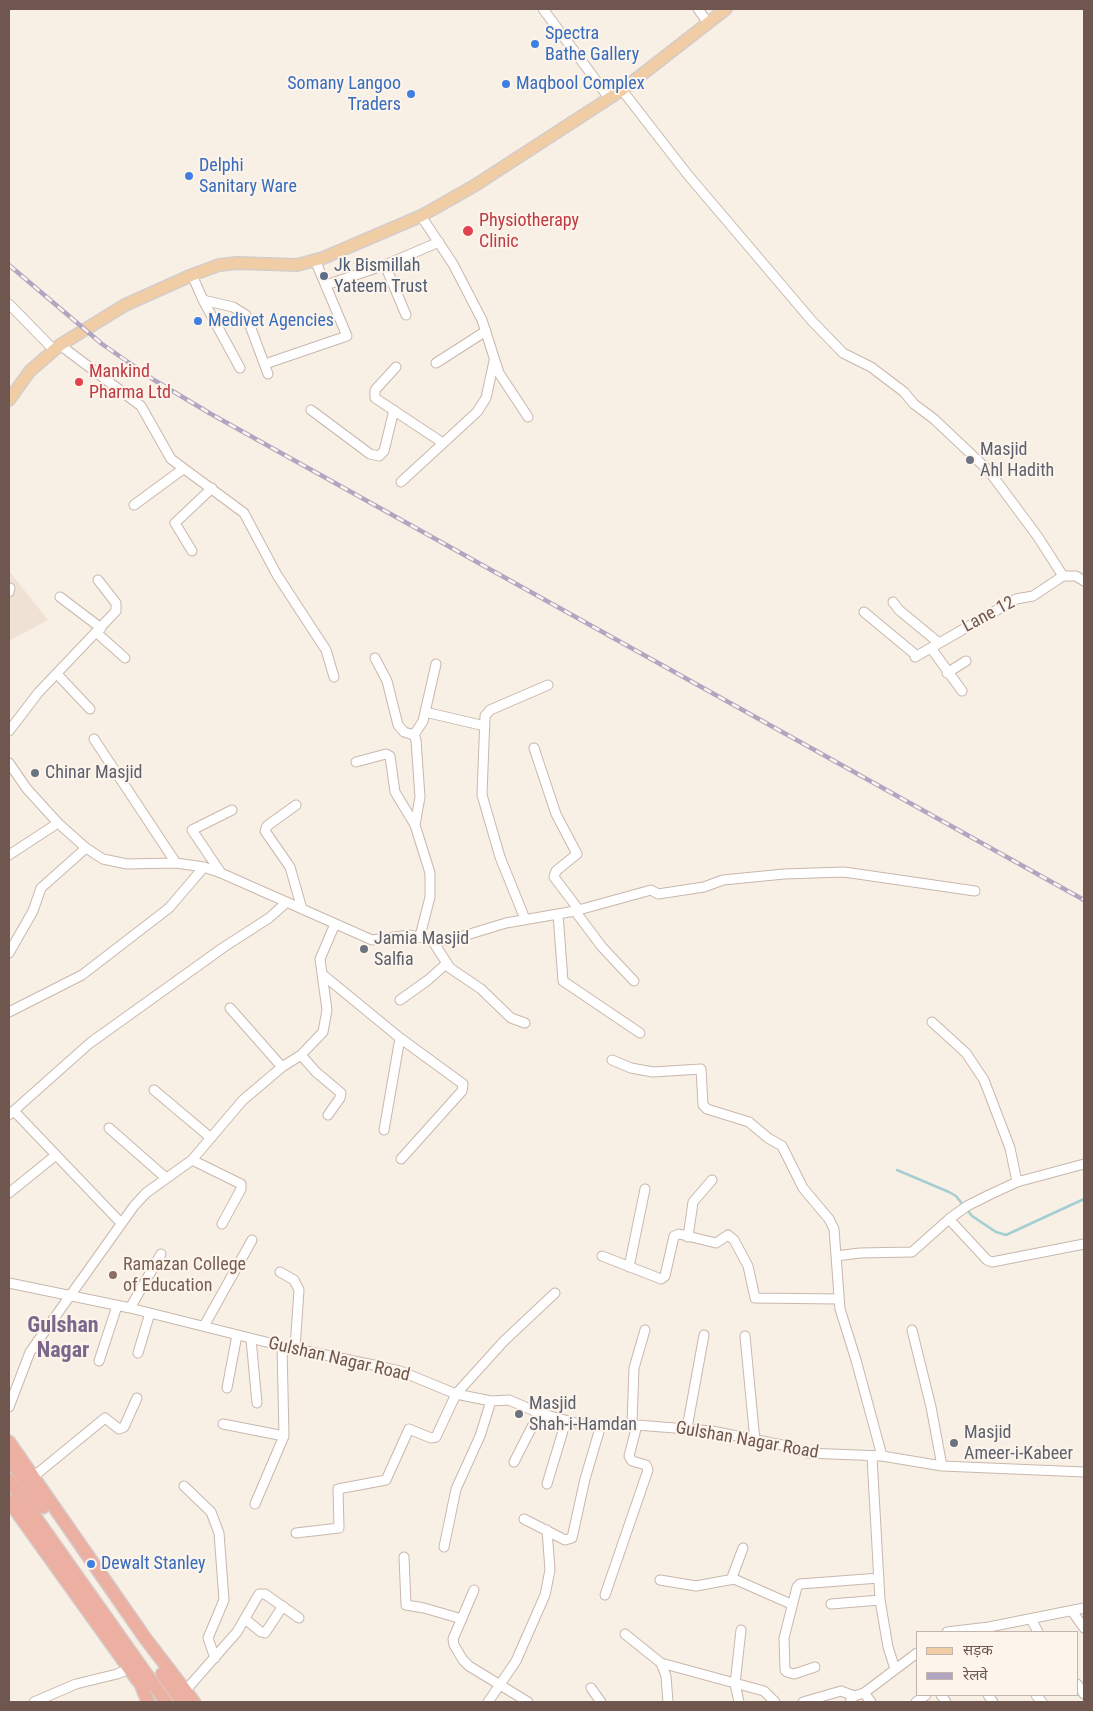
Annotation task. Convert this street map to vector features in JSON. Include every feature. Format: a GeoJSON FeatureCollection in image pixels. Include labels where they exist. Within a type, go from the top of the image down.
{"type":"FeatureCollection","features":[{"type":"Feature","properties":{"kind":"highway"},"geometry":{"type":"LineString","coordinates":[[9,1442],[184,1696]]}},
{"type":"Feature","properties":{"kind":"highway"},"geometry":{"type":"LineString","coordinates":[[9,1458],[184,1696],[194,1702]]}},
{"type":"Feature","properties":{"kind":"highway"},"geometry":{"type":"LineString","coordinates":[[9,1480],[134,1665],[138,1681],[148,1702]]}},
{"type":"Feature","properties":{"kind":"highway"},"geometry":{"type":"LineString","coordinates":[[9,1501],[134,1665],[166,1702]]}},
{"type":"Feature","properties":{"kind":"main road"},"geometry":{"type":"LineString","coordinates":[[9,400],[30,371],[57,348],[125,305],[192,275],[219,265],[237,263],[298,265],[315,260],[421,216],[474,186],[622,90],[726,9]]}},
{"type":"Feature","properties":{"kind":"street"},"geometry":{"type":"LineString","coordinates":[[542,9],[609,98]]}},
{"type":"Feature","properties":{"kind":"street"},"geometry":{"type":"LineString","coordinates":[[698,9],[708,23]]}},
{"type":"Feature","properties":{"kind":"street"},"geometry":{"type":"LineString","coordinates":[[622,90],[688,175],[818,327],[843,353],[871,367],[904,392],[989,470],[1038,537],[1063,576],[1076,576],[1084,581]]}},
{"type":"Feature","properties":{"kind":"street"},"geometry":{"type":"LineString","coordinates":[[421,216],[453,264],[486,331],[499,373],[528,417]]}},
{"type":"Feature","properties":{"kind":"street"},"geometry":{"type":"LineString","coordinates":[[326,285],[384,265],[439,242]]}},
{"type":"Feature","properties":{"kind":"street"},"geometry":{"type":"LineString","coordinates":[[265,364],[348,336],[315,260]]}},
{"type":"Feature","properties":{"kind":"street"},"geometry":{"type":"LineString","coordinates":[[384,265],[406,316]]}},
{"type":"Feature","properties":{"kind":"street"},"geometry":{"type":"LineString","coordinates":[[192,275],[203,300],[240,368]]}},
{"type":"Feature","properties":{"kind":"street"},"geometry":{"type":"LineString","coordinates":[[203,300],[233,307],[246,315],[268,374]]}},
{"type":"Feature","properties":{"kind":"street"},"geometry":{"type":"LineString","coordinates":[[9,304],[57,348],[141,406],[171,459],[244,513],[277,575],[326,650],[334,677]]}},
{"type":"Feature","properties":{"kind":"street"},"geometry":{"type":"LineString","coordinates":[[436,363],[486,331]]}},
{"type":"Feature","properties":{"kind":"street"},"geometry":{"type":"LineString","coordinates":[[401,482],[482,406],[486,398],[494,361]]}},
{"type":"Feature","properties":{"kind":"street"},"geometry":{"type":"LineString","coordinates":[[396,367],[374,393],[375,398],[443,443]]}},
{"type":"Feature","properties":{"kind":"street"},"geometry":{"type":"LineString","coordinates":[[311,410],[370,454],[379,456],[384,451],[394,410]]}},
{"type":"Feature","properties":{"kind":"street"},"geometry":{"type":"LineString","coordinates":[[134,506],[184,468]]}},
{"type":"Feature","properties":{"kind":"street"},"geometry":{"type":"LineString","coordinates":[[192,551],[175,524],[212,488]]}},
{"type":"Feature","properties":{"kind":"street","name":"Lane 12"},"geometry":{"type":"LineString","coordinates":[[864,612],[916,656],[1016,599],[1033,596],[1063,576]]}},
{"type":"Feature","properties":{"kind":"street"},"geometry":{"type":"LineString","coordinates":[[9,731],[57,674],[116,611],[117,606],[98,580]]}},
{"type":"Feature","properties":{"kind":"street"},"geometry":{"type":"LineString","coordinates":[[60,597],[99,631],[125,658]]}},
{"type":"Feature","properties":{"kind":"street"},"geometry":{"type":"LineString","coordinates":[[894,602],[899,610],[935,645],[948,673],[962,691]]}},
{"type":"Feature","properties":{"kind":"street"},"geometry":{"type":"LineString","coordinates":[[375,658],[387,681],[398,725],[404,732],[414,735]]}},
{"type":"Feature","properties":{"kind":"street"},"geometry":{"type":"LineString","coordinates":[[948,673],[966,661]]}},
{"type":"Feature","properties":{"kind":"street"},"geometry":{"type":"LineString","coordinates":[[415,825],[420,797],[414,735],[422,724],[426,712],[436,664]]}},
{"type":"Feature","properties":{"kind":"street"},"geometry":{"type":"LineString","coordinates":[[57,674],[90,709]]}},
{"type":"Feature","properties":{"kind":"street"},"geometry":{"type":"LineString","coordinates":[[525,919],[500,857],[482,795],[485,726],[488,711],[548,686]]}},
{"type":"Feature","properties":{"kind":"street"},"geometry":{"type":"LineString","coordinates":[[426,712],[485,726]]}},
{"type":"Feature","properties":{"kind":"street"},"geometry":{"type":"LineString","coordinates":[[94,739],[176,863]]}},
{"type":"Feature","properties":{"kind":"street"},"geometry":{"type":"LineString","coordinates":[[534,748],[556,814],[577,854],[556,871],[554,877],[602,947],[634,981]]}},
{"type":"Feature","properties":{"kind":"street"},"geometry":{"type":"LineString","coordinates":[[356,762],[389,754],[395,792],[415,825],[430,873],[430,897],[420,936]]}},
{"type":"Feature","properties":{"kind":"street"},"geometry":{"type":"LineString","coordinates":[[9,764],[26,789],[58,823],[86,848],[103,859],[121,863],[176,863],[204,867],[372,940],[405,935],[420,936],[432,940],[457,939],[496,926],[525,919],[577,911],[651,890],[658,894],[704,887],[723,880],[784,874],[844,872],[975,891]]}},
{"type":"Feature","properties":{"kind":"street"},"geometry":{"type":"LineString","coordinates":[[296,805],[267,826],[265,831],[293,873],[302,909]]}},
{"type":"Feature","properties":{"kind":"street"},"geometry":{"type":"LineString","coordinates":[[221,873],[192,830],[232,810]]}},
{"type":"Feature","properties":{"kind":"street"},"geometry":{"type":"LineString","coordinates":[[9,855],[58,823]]}},
{"type":"Feature","properties":{"kind":"street"},"geometry":{"type":"LineString","coordinates":[[9,953],[33,910],[41,888],[86,848]]}},
{"type":"Feature","properties":{"kind":"street"},"geometry":{"type":"LineString","coordinates":[[9,1012],[82,975],[169,908],[204,867]]}},
{"type":"Feature","properties":{"kind":"street"},"geometry":{"type":"LineString","coordinates":[[122,1224],[56,1155],[11,1113],[90,1043],[224,947],[269,918],[288,902]]}},
{"type":"Feature","properties":{"kind":"street"},"geometry":{"type":"LineString","coordinates":[[558,914],[563,981],[640,1033]]}},
{"type":"Feature","properties":{"kind":"street"},"geometry":{"type":"LineString","coordinates":[[9,1407],[30,1352],[72,1297],[140,1199],[192,1160],[243,1100],[282,1067],[301,1055],[316,1040],[326,1025],[327,1010],[320,953],[335,924]]}},
{"type":"Feature","properties":{"kind":"street"},"geometry":{"type":"LineString","coordinates":[[432,940],[446,964],[481,989],[510,1018],[525,1023]]}},
{"type":"Feature","properties":{"kind":"street"},"geometry":{"type":"LineString","coordinates":[[400,1000],[446,964]]}},
{"type":"Feature","properties":{"kind":"street"},"geometry":{"type":"LineString","coordinates":[[322,974],[400,1038],[460,1080],[463,1088],[401,1159]]}},
{"type":"Feature","properties":{"kind":"street"},"geometry":{"type":"LineString","coordinates":[[230,1008],[282,1067]]}},
{"type":"Feature","properties":{"kind":"street"},"geometry":{"type":"LineString","coordinates":[[932,1022],[966,1053],[984,1080],[1010,1148],[1017,1182]]}},
{"type":"Feature","properties":{"kind":"street"},"geometry":{"type":"LineString","coordinates":[[384,1130],[400,1038]]}},
{"type":"Feature","properties":{"kind":"street"},"geometry":{"type":"LineString","coordinates":[[301,1055],[316,1072],[341,1093],[340,1098],[328,1115]]}},
{"type":"Feature","properties":{"kind":"street"},"geometry":{"type":"LineString","coordinates":[[612,1060],[631,1068],[653,1072],[701,1069],[703,1104],[707,1109],[749,1122],[768,1138],[782,1146],[804,1188],[829,1219],[834,1229],[838,1300],[882,1456]]}},
{"type":"Feature","properties":{"kind":"street"},"geometry":{"type":"LineString","coordinates":[[154,1090],[211,1138]]}},
{"type":"Feature","properties":{"kind":"street"},"geometry":{"type":"LineString","coordinates":[[109,1128],[166,1178]]}},
{"type":"Feature","properties":{"kind":"street"},"geometry":{"type":"LineString","coordinates":[[9,1193],[56,1155]]}},
{"type":"Feature","properties":{"kind":"street"},"geometry":{"type":"LineString","coordinates":[[192,1160],[241,1184],[241,1189],[222,1224]]}},
{"type":"Feature","properties":{"kind":"street"},"geometry":{"type":"LineString","coordinates":[[836,1256],[860,1253],[912,1252],[967,1206],[1017,1182],[1084,1164]]}},
{"type":"Feature","properties":{"kind":"street"},"geometry":{"type":"LineString","coordinates":[[688,1237],[693,1202],[712,1180]]}},
{"type":"Feature","properties":{"kind":"street"},"geometry":{"type":"LineString","coordinates":[[629,1267],[645,1188]]}},
{"type":"Feature","properties":{"kind":"street"},"geometry":{"type":"LineString","coordinates":[[950,1219],[987,1260],[992,1262],[1084,1244]]}},
{"type":"Feature","properties":{"kind":"street"},"geometry":{"type":"LineString","coordinates":[[602,1256],[658,1279],[664,1278],[674,1236],[679,1234],[716,1243],[728,1235],[734,1240],[748,1266],[755,1298],[838,1300]]}},
{"type":"Feature","properties":{"kind":"street"},"geometry":{"type":"LineString","coordinates":[[204,1326],[252,1240]]}},
{"type":"Feature","properties":{"kind":"street"},"geometry":{"type":"LineString","coordinates":[[130,1308],[161,1254]]}},
{"type":"Feature","properties":{"kind":"street"},"geometry":{"type":"LineString","coordinates":[[280,1272],[294,1280],[300,1290],[295,1348]]}},
{"type":"Feature","properties":{"kind":"street","name":"Gulshan Nagar Road"},"geometry":{"type":"LineString","coordinates":[[9,1283],[130,1308],[252,1339],[400,1372],[456,1394],[491,1401],[509,1400],[539,1413],[566,1421],[687,1428],[792,1447],[807,1453],[882,1456],[942,1466],[1084,1472]]}},
{"type":"Feature","properties":{"kind":"street"},"geometry":{"type":"LineString","coordinates":[[296,1533],[339,1528],[338,1489],[386,1480],[407,1430],[411,1428],[429,1438],[436,1437],[456,1394],[504,1341],[555,1293]]}},
{"type":"Feature","properties":{"kind":"street"},"geometry":{"type":"LineString","coordinates":[[99,1361],[117,1306]]}},
{"type":"Feature","properties":{"kind":"street"},"geometry":{"type":"LineString","coordinates":[[138,1353],[150,1314]]}},
{"type":"Feature","properties":{"kind":"street"},"geometry":{"type":"LineString","coordinates":[[605,1595],[648,1470],[646,1465],[632,1461],[629,1456],[635,1425],[634,1368],[645,1330]]}},
{"type":"Feature","properties":{"kind":"street"},"geometry":{"type":"LineString","coordinates":[[912,1330],[931,1407],[942,1466]]}},
{"type":"Feature","properties":{"kind":"street"},"geometry":{"type":"LineString","coordinates":[[227,1388],[237,1335]]}},
{"type":"Feature","properties":{"kind":"street"},"geometry":{"type":"LineString","coordinates":[[687,1428],[704,1335]]}},
{"type":"Feature","properties":{"kind":"street"},"geometry":{"type":"LineString","coordinates":[[745,1336],[756,1441]]}},
{"type":"Feature","properties":{"kind":"street"},"geometry":{"type":"LineString","coordinates":[[252,1339],[258,1403]]}},
{"type":"Feature","properties":{"kind":"street"},"geometry":{"type":"LineString","coordinates":[[255,1504],[284,1436],[282,1346]]}},
{"type":"Feature","properties":{"kind":"street"},"geometry":{"type":"LineString","coordinates":[[33,1477],[105,1418],[119,1429],[124,1427],[137,1398]]}},
{"type":"Feature","properties":{"kind":"street"},"geometry":{"type":"LineString","coordinates":[[444,1547],[456,1489],[480,1436],[491,1401]]}},
{"type":"Feature","properties":{"kind":"street"},"geometry":{"type":"LineString","coordinates":[[514,1462],[539,1413]]}},
{"type":"Feature","properties":{"kind":"street"},"geometry":{"type":"LineString","coordinates":[[547,1484],[566,1421]]}},
{"type":"Feature","properties":{"kind":"street"},"geometry":{"type":"LineString","coordinates":[[223,1424],[284,1436]]}},
{"type":"Feature","properties":{"kind":"street"},"geometry":{"type":"LineString","coordinates":[[524,1519],[565,1540],[572,1538],[585,1479],[601,1424]]}},
{"type":"Feature","properties":{"kind":"street"},"geometry":{"type":"LineString","coordinates":[[872,1457],[880,1600],[888,1647],[895,1669]]}},
{"type":"Feature","properties":{"kind":"street"},"geometry":{"type":"LineString","coordinates":[[184,1486],[211,1512],[219,1534],[224,1600],[208,1638],[215,1658]]}},
{"type":"Feature","properties":{"kind":"street"},"geometry":{"type":"LineString","coordinates":[[488,1702],[520,1653],[545,1594],[550,1570],[547,1530]]}},
{"type":"Feature","properties":{"kind":"street"},"geometry":{"type":"LineString","coordinates":[[731,1580],[744,1548]]}},
{"type":"Feature","properties":{"kind":"street"},"geometry":{"type":"LineString","coordinates":[[404,1557],[406,1605],[431,1609],[462,1619]]}},
{"type":"Feature","properties":{"kind":"street"},"geometry":{"type":"LineString","coordinates":[[815,1667],[794,1674],[785,1670],[784,1638],[796,1587],[800,1584],[879,1578]]}},
{"type":"Feature","properties":{"kind":"street"},"geometry":{"type":"LineString","coordinates":[[660,1580],[696,1586],[731,1580],[742,1582],[791,1604]]}},
{"type":"Feature","properties":{"kind":"street"},"geometry":{"type":"LineString","coordinates":[[474,1590],[453,1638],[463,1660],[528,1702]]}},
{"type":"Feature","properties":{"kind":"street"},"geometry":{"type":"LineString","coordinates":[[184,1696],[245,1620],[259,1594],[265,1594],[299,1618]]}},
{"type":"Feature","properties":{"kind":"street"},"geometry":{"type":"LineString","coordinates":[[831,1604],[880,1600]]}},
{"type":"Feature","properties":{"kind":"street"},"geometry":{"type":"LineString","coordinates":[[245,1620],[265,1633],[284,1606]]}},
{"type":"Feature","properties":{"kind":"street"},"geometry":{"type":"LineString","coordinates":[[968,1631],[989,1630],[1084,1608]]}},
{"type":"Feature","properties":{"kind":"street"},"geometry":{"type":"LineString","coordinates":[[1072,1611],[1084,1628]]}},
{"type":"Feature","properties":{"kind":"street"},"geometry":{"type":"LineString","coordinates":[[1031,1619],[1037,1631]]}},
{"type":"Feature","properties":{"kind":"street"},"geometry":{"type":"LineString","coordinates":[[739,1702],[736,1684],[741,1630]]}},
{"type":"Feature","properties":{"kind":"street"},"geometry":{"type":"LineString","coordinates":[[625,1634],[661,1663],[764,1691],[775,1702]]}},
{"type":"Feature","properties":{"kind":"street"},"geometry":{"type":"LineString","coordinates":[[804,1702],[841,1691],[852,1699],[864,1693],[916,1654]]}},
{"type":"Feature","properties":{"kind":"street"},"geometry":{"type":"LineString","coordinates":[[661,1663],[666,1676],[668,1702]]}},
{"type":"Feature","properties":{"kind":"street"},"geometry":{"type":"LineString","coordinates":[[34,1702],[76,1684],[117,1674],[134,1665]]}},
{"type":"Feature","properties":{"kind":"street"},"geometry":{"type":"LineString","coordinates":[[591,1688],[601,1702]]}},
{"type":"Feature","properties":{"kind":"street"},"geometry":{"type":"LineString","coordinates":[[864,1693],[871,1702]]}},
{"type":"Feature","properties":{"kind":"shaded area"},"geometry":{"type":"Polygon","coordinates":[[[9,571],[48,620],[9,641],[9,571]]]}},
{"type":"Feature","properties":{"kind":"waterway"},"geometry":{"type":"LineString","coordinates":[[897,1170],[956,1196],[972,1216],[996,1232],[1006,1235],[1084,1199]]}},
{"type":"Feature","properties":{"kind":"railway"},"geometry":{"type":"LineString","coordinates":[[9,265],[102,344],[154,380],[211,414],[1084,900]]}},
{"type":"Feature","properties":{"kind":"place","name":"Spectra Bathe Gallery"},"geometry":{"type":"Point","coordinates":[535,44]}},
{"type":"Feature","properties":{"kind":"place","name":"Maqbool Complex"},"geometry":{"type":"Point","coordinates":[506,84]}},
{"type":"Feature","properties":{"kind":"place","name":"Somany Langoo Traders"},"geometry":{"type":"Point","coordinates":[411,94]}},
{"type":"Feature","properties":{"kind":"place","name":"Delphi Sanitary Ware"},"geometry":{"type":"Point","coordinates":[189,176]}},
{"type":"Feature","properties":{"kind":"place","name":"Physiotherapy Clinic"},"geometry":{"type":"Point","coordinates":[468,231]}},
{"type":"Feature","properties":{"kind":"place","name":"Jk Bismillah Yateem Trust"},"geometry":{"type":"Point","coordinates":[324,276]}},
{"type":"Feature","properties":{"kind":"place","name":"Medivet Agencies"},"geometry":{"type":"Point","coordinates":[198,321]}},
{"type":"Feature","properties":{"kind":"place","name":"Mankind Pharma Ltd"},"geometry":{"type":"Point","coordinates":[79,382]}},
{"type":"Feature","properties":{"kind":"place","name":"Masjid Ahl Hadith"},"geometry":{"type":"Point","coordinates":[970,460]}},
{"type":"Feature","properties":{"kind":"place","name":"Chinar Masjid"},"geometry":{"type":"Point","coordinates":[35,773]}},
{"type":"Feature","properties":{"kind":"place","name":"Jamia Masjid Salfia"},"geometry":{"type":"Point","coordinates":[364,949]}},
{"type":"Feature","properties":{"kind":"place","name":"Ramazan College of Education"},"geometry":{"type":"Point","coordinates":[113,1275]}},
{"type":"Feature","properties":{"kind":"place","name":"Masjid Shah-i-Hamdan"},"geometry":{"type":"Point","coordinates":[519,1414]}},
{"type":"Feature","properties":{"kind":"place","name":"Masjid Ameer-i-Kabeer"},"geometry":{"type":"Point","coordinates":[954,1443]}},
{"type":"Feature","properties":{"kind":"place","name":"Dewalt Stanley"},"geometry":{"type":"Point","coordinates":[91,1564]}},
{"type":"Feature","properties":{"kind":"district","name":"Gulshan Nagar"},"geometry":{"type":"Point","coordinates":[63,1338]}}]}
